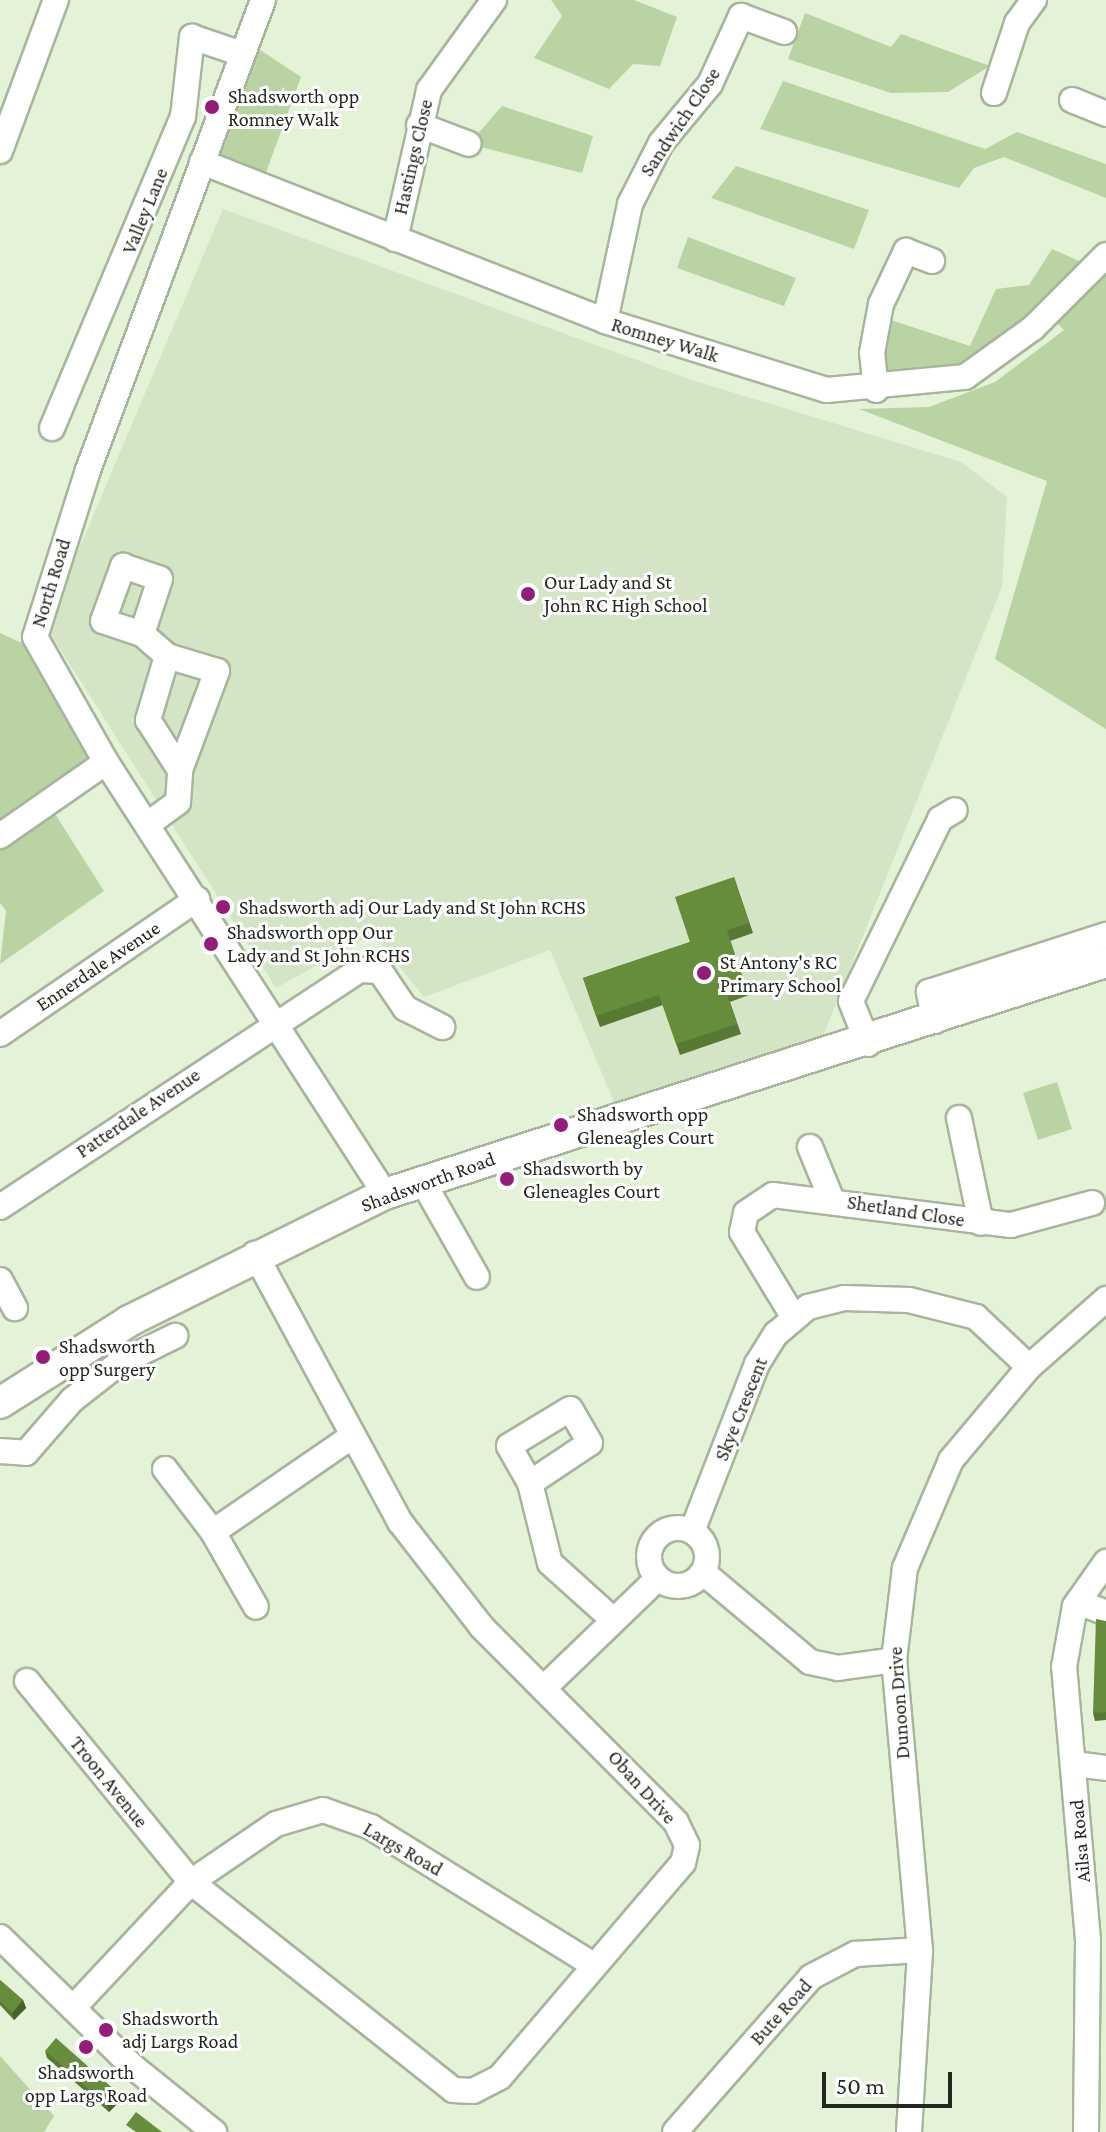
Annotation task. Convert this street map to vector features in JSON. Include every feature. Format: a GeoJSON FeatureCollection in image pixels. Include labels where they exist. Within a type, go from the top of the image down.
{"type":"FeatureCollection","features":[{"type":"Feature","properties":{"kind":"main road","name":"Shadsworth Road"},"geometry":{"type":"LineString","coordinates":[[0,1403],[129,1321],[255,1254],[385,1194],[868,1044],[1106,962]]}},
{"type":"Feature","properties":{"kind":"street"},"geometry":{"type":"LineString","coordinates":[[1,143],[56,0]]}},
{"type":"Feature","properties":{"kind":"street","name":"North Road"},"geometry":{"type":"LineString","coordinates":[[263,0],[36,619],[39,651],[106,762],[276,1020],[385,1194]]}},
{"type":"Feature","properties":{"kind":"street","name":"Hastings Close"},"geometry":{"type":"LineString","coordinates":[[395,239],[429,90],[494,0]]}},
{"type":"Feature","properties":{"kind":"street"},"geometry":{"type":"LineString","coordinates":[[994,93],[1017,23],[1034,0]]}},
{"type":"Feature","properties":{"kind":"street","name":"Sandwich Close"},"geometry":{"type":"LineString","coordinates":[[605,321],[630,204],[661,143],[710,84],[741,16],[784,32]]}},
{"type":"Feature","properties":{"kind":"street","name":"Valley Lane"},"geometry":{"type":"LineString","coordinates":[[52,428],[183,117],[192,37],[242,54]]}},
{"type":"Feature","properties":{"kind":"street"},"geometry":{"type":"LineString","coordinates":[[1072,100],[1106,114]]}},
{"type":"Feature","properties":{"kind":"street"},"geometry":{"type":"LineString","coordinates":[[419,125],[469,144]]}},
{"type":"Feature","properties":{"kind":"street","name":"Romney Walk"},"geometry":{"type":"LineString","coordinates":[[202,162],[605,321],[827,390],[876,390],[965,377],[1033,328],[1106,255]]}},
{"type":"Feature","properties":{"kind":"street"},"geometry":{"type":"LineString","coordinates":[[876,390],[872,353],[881,304],[906,251],[932,261]]}},
{"type":"Feature","properties":{"kind":"street"},"geometry":{"type":"LineString","coordinates":[[142,634],[167,656],[217,671],[180,770],[178,802],[148,824]]}},
{"type":"Feature","properties":{"kind":"street"},"geometry":{"type":"LineString","coordinates":[[167,656],[148,720],[180,770]]}},
{"type":"Feature","properties":{"kind":"street"},"geometry":{"type":"LineString","coordinates":[[0,836],[106,762]]}},
{"type":"Feature","properties":{"kind":"street"},"geometry":{"type":"LineString","coordinates":[[868,1044],[851,1001],[889,915],[940,819],[955,810]]}},
{"type":"Feature","properties":{"kind":"street","name":"Ennerdale Avenue"},"geometry":{"type":"LineString","coordinates":[[0,1034],[197,899]]}},
{"type":"Feature","properties":{"kind":"street"},"geometry":{"type":"LineString","coordinates":[[935,1021],[929,992],[1106,935]]}},
{"type":"Feature","properties":{"kind":"street","name":"Patterdale Avenue"},"geometry":{"type":"LineString","coordinates":[[0,1207],[276,1020],[373,967],[405,1008],[442,1027]]}},
{"type":"Feature","properties":{"kind":"street","name":"Shetland Close"},"geometry":{"type":"LineString","coordinates":[[959,1118],[981,1223]]}},
{"type":"Feature","properties":{"kind":"street","name":"Shetland Close"},"geometry":{"type":"LineString","coordinates":[[810,1147],[831,1198]]}},
{"type":"Feature","properties":{"kind":"street"},"geometry":{"type":"LineString","coordinates":[[423,1182],[477,1277]]}},
{"type":"Feature","properties":{"kind":"street","name":"Shetland Close"},"geometry":{"type":"LineString","coordinates":[[793,1316],[744,1242],[742,1222],[773,1195],[831,1198],[981,1223],[1011,1225],[1092,1203]]}},
{"type":"Feature","properties":{"kind":"street","name":"Oban Drive"},"geometry":{"type":"LineString","coordinates":[[191,1882],[453,2090],[473,2091],[500,2077],[592,1964],[683,1863],[687,1845],[676,1822],[547,1685],[481,1626],[400,1522],[350,1438],[255,1254]]}},
{"type":"Feature","properties":{"kind":"street"},"geometry":{"type":"LineString","coordinates":[[0,1280],[15,1308]]}},
{"type":"Feature","properties":{"kind":"street"},"geometry":{"type":"LineString","coordinates":[[793,1316],[844,1298],[909,1300],[976,1317],[1029,1367]]}},
{"type":"Feature","properties":{"kind":"street","name":"Dunoon Drive"},"geometry":{"type":"LineString","coordinates":[[909,2132],[920,1950],[894,1660],[905,1568],[921,1523],[951,1460],[1029,1367],[1106,1299]]}},
{"type":"Feature","properties":{"kind":"street","name":"Skye Crescent"},"geometry":{"type":"LineString","coordinates":[[693,1529],[757,1364],[793,1316]]}},
{"type":"Feature","properties":{"kind":"street"},"geometry":{"type":"LineString","coordinates":[[0,1451],[26,1453],[72,1400],[118,1364],[175,1336]]}},
{"type":"Feature","properties":{"kind":"street"},"geometry":{"type":"LineString","coordinates":[[213,1532],[350,1438]]}},
{"type":"Feature","properties":{"kind":"street"},"geometry":{"type":"LineString","coordinates":[[165,1469],[213,1532],[256,1607]]}},
{"type":"Feature","properties":{"kind":"street"},"geometry":{"type":"LineString","coordinates":[[530,1483],[550,1563],[611,1618]]}},
{"type":"Feature","properties":{"kind":"street"},"geometry":{"type":"LineString","coordinates":[[669,1528],[693,1529],[708,1549],[705,1574],[685,1587],[657,1579],[648,1564],[653,1540],[669,1528]]}},
{"type":"Feature","properties":{"kind":"street","name":"Ailsa Road"},"geometry":{"type":"LineString","coordinates":[[1086,2132],[1088,1940],[1064,1667],[1078,1602],[1106,1562]]}},
{"type":"Feature","properties":{"kind":"street"},"geometry":{"type":"LineString","coordinates":[[705,1574],[810,1662],[838,1668],[894,1660]]}},
{"type":"Feature","properties":{"kind":"street"},"geometry":{"type":"LineString","coordinates":[[547,1685],[611,1618],[657,1579]]}},
{"type":"Feature","properties":{"kind":"street"},"geometry":{"type":"LineString","coordinates":[[1078,1602],[1106,1613]]}},
{"type":"Feature","properties":{"kind":"street","name":"Troon Avenue"},"geometry":{"type":"LineString","coordinates":[[27,1681],[191,1882]]}},
{"type":"Feature","properties":{"kind":"street"},"geometry":{"type":"LineString","coordinates":[[1074,1764],[1106,1768]]}},
{"type":"Feature","properties":{"kind":"street","name":"Largs Road"},"geometry":{"type":"LineString","coordinates":[[73,2008],[191,1882],[276,1824],[323,1810],[371,1827],[592,1964]]}},
{"type":"Feature","properties":{"kind":"street"},"geometry":{"type":"LineString","coordinates":[[0,1937],[73,2008],[214,2132]]}},
{"type":"Feature","properties":{"kind":"street","name":"Bute Road"},"geometry":{"type":"LineString","coordinates":[[675,2132],[811,1977],[855,1954],[920,1950]]}},
{"type":"Feature","properties":{"kind":"shaded area"},"geometry":{"type":"Polygon","coordinates":[[[551,0],[634,0],[677,17],[660,66],[633,64],[609,89],[534,58],[562,16],[551,0]]]}},
{"type":"Feature","properties":{"kind":"shaded area"},"geometry":{"type":"Polygon","coordinates":[[[805,13],[891,47],[901,34],[990,66],[948,92],[891,93],[788,59],[805,13]]]}},
{"type":"Feature","properties":{"kind":"shaded area"},"geometry":{"type":"Polygon","coordinates":[[[247,41],[301,77],[261,186],[202,162],[247,41]]]}},
{"type":"Feature","properties":{"kind":"shaded area"},"geometry":{"type":"Polygon","coordinates":[[[783,81],[985,149],[1017,132],[1106,164],[1106,198],[1004,157],[974,168],[959,188],[760,129],[783,81]]]}},
{"type":"Feature","properties":{"kind":"shaded area"},"geometry":{"type":"Polygon","coordinates":[[[502,106],[593,136],[582,173],[469,144],[502,106]]]}},
{"type":"Feature","properties":{"kind":"shaded area"},"geometry":{"type":"Polygon","coordinates":[[[736,166],[869,210],[854,249],[711,198],[736,166]]]}},
{"type":"Feature","properties":{"kind":"shaded area","name":"Our Lady and St John RC High School"},"geometry":{"type":"Polygon","coordinates":[[[223,209],[692,380],[961,462],[1007,497],[1002,587],[821,1041],[614,1102],[550,950],[424,997],[373,934],[276,988],[46,627],[223,209]]]}},
{"type":"Feature","properties":{"kind":"shaded area"},"geometry":{"type":"Polygon","coordinates":[[[688,237],[796,278],[784,306],[677,268],[688,237]]]}},
{"type":"Feature","properties":{"kind":"shaded area"},"geometry":{"type":"Polygon","coordinates":[[[1052,249],[1095,268],[1106,262],[1106,729],[995,659],[1047,481],[859,409],[929,407],[995,382],[1064,330],[1054,320],[965,377],[876,390],[876,315],[970,346],[996,289],[1029,285],[1052,249]]]}},
{"type":"Feature","properties":{"kind":"shaded area"},"geometry":{"type":"Polygon","coordinates":[[[0,633],[39,651],[106,762],[50,806],[104,891],[0,964],[6,911],[0,903],[0,633]]]}},
{"type":"Feature","properties":{"kind":"shaded area"},"geometry":{"type":"Polygon","coordinates":[[[1057,1082],[1072,1129],[1038,1140],[1023,1093],[1057,1082]]]}},
{"type":"Feature","properties":{"kind":"shaded area"},"geometry":{"type":"Polygon","coordinates":[[[0,2056],[54,2116],[44,2132],[0,2132],[0,2056]]]}},
{"type":"Feature","properties":{"kind":"building"},"geometry":{"type":"Polygon","coordinates":[[[734,877],[749,923],[727,930],[745,985],[726,991],[737,1024],[676,1044],[659,995],[596,1016],[583,978],[690,942],[675,897],[734,877]]]}},
{"type":"Feature","properties":{"kind":"building"},"geometry":{"type":"Polygon","coordinates":[[[1096,1619],[1106,1621],[1106,1712],[1093,1713],[1096,1619]]]}},
{"type":"Feature","properties":{"kind":"building"},"geometry":{"type":"Polygon","coordinates":[[[0,1980],[23,2000],[12,2013],[0,2001],[0,1980]]]}},
{"type":"Feature","properties":{"kind":"building"},"geometry":{"type":"Polygon","coordinates":[[[56,2038],[118,2093],[107,2105],[45,2051],[56,2038]]]}},
{"type":"Feature","properties":{"kind":"building"},"geometry":{"type":"Polygon","coordinates":[[[136,2112],[162,2132],[136,2132],[126,2125],[136,2112]]]}},
{"type":"Feature","properties":{"kind":"place","name":"Shadsworth opp Romney Walk"},"geometry":{"type":"Point","coordinates":[212,107]}},
{"type":"Feature","properties":{"kind":"place","name":"Our Lady and St John RC High School"},"geometry":{"type":"Point","coordinates":[528,594]}},
{"type":"Feature","properties":{"kind":"place","name":"Shadsworth adj Our Lady and St John RCHS"},"geometry":{"type":"Point","coordinates":[223,907]}},
{"type":"Feature","properties":{"kind":"place","name":"Shadsworth opp Our Lady and St John RCHS"},"geometry":{"type":"Point","coordinates":[211,944]}},
{"type":"Feature","properties":{"kind":"place","name":"St Antony's RC Primary School"},"geometry":{"type":"Point","coordinates":[704,973]}},
{"type":"Feature","properties":{"kind":"place","name":"Shadsworth opp Gleneagles Court"},"geometry":{"type":"Point","coordinates":[561,1125]}},
{"type":"Feature","properties":{"kind":"place","name":"Shadsworth by Gleneagles Court"},"geometry":{"type":"Point","coordinates":[507,1179]}},
{"type":"Feature","properties":{"kind":"place","name":"Shadsworth opp Surgery"},"geometry":{"type":"Point","coordinates":[43,1357]}},
{"type":"Feature","properties":{"kind":"place","name":"Shadsworth adj Largs Road"},"geometry":{"type":"Point","coordinates":[106,2030]}},
{"type":"Feature","properties":{"kind":"place","name":"Shadsworth opp Largs Road"},"geometry":{"type":"Point","coordinates":[86,2047]}}]}
